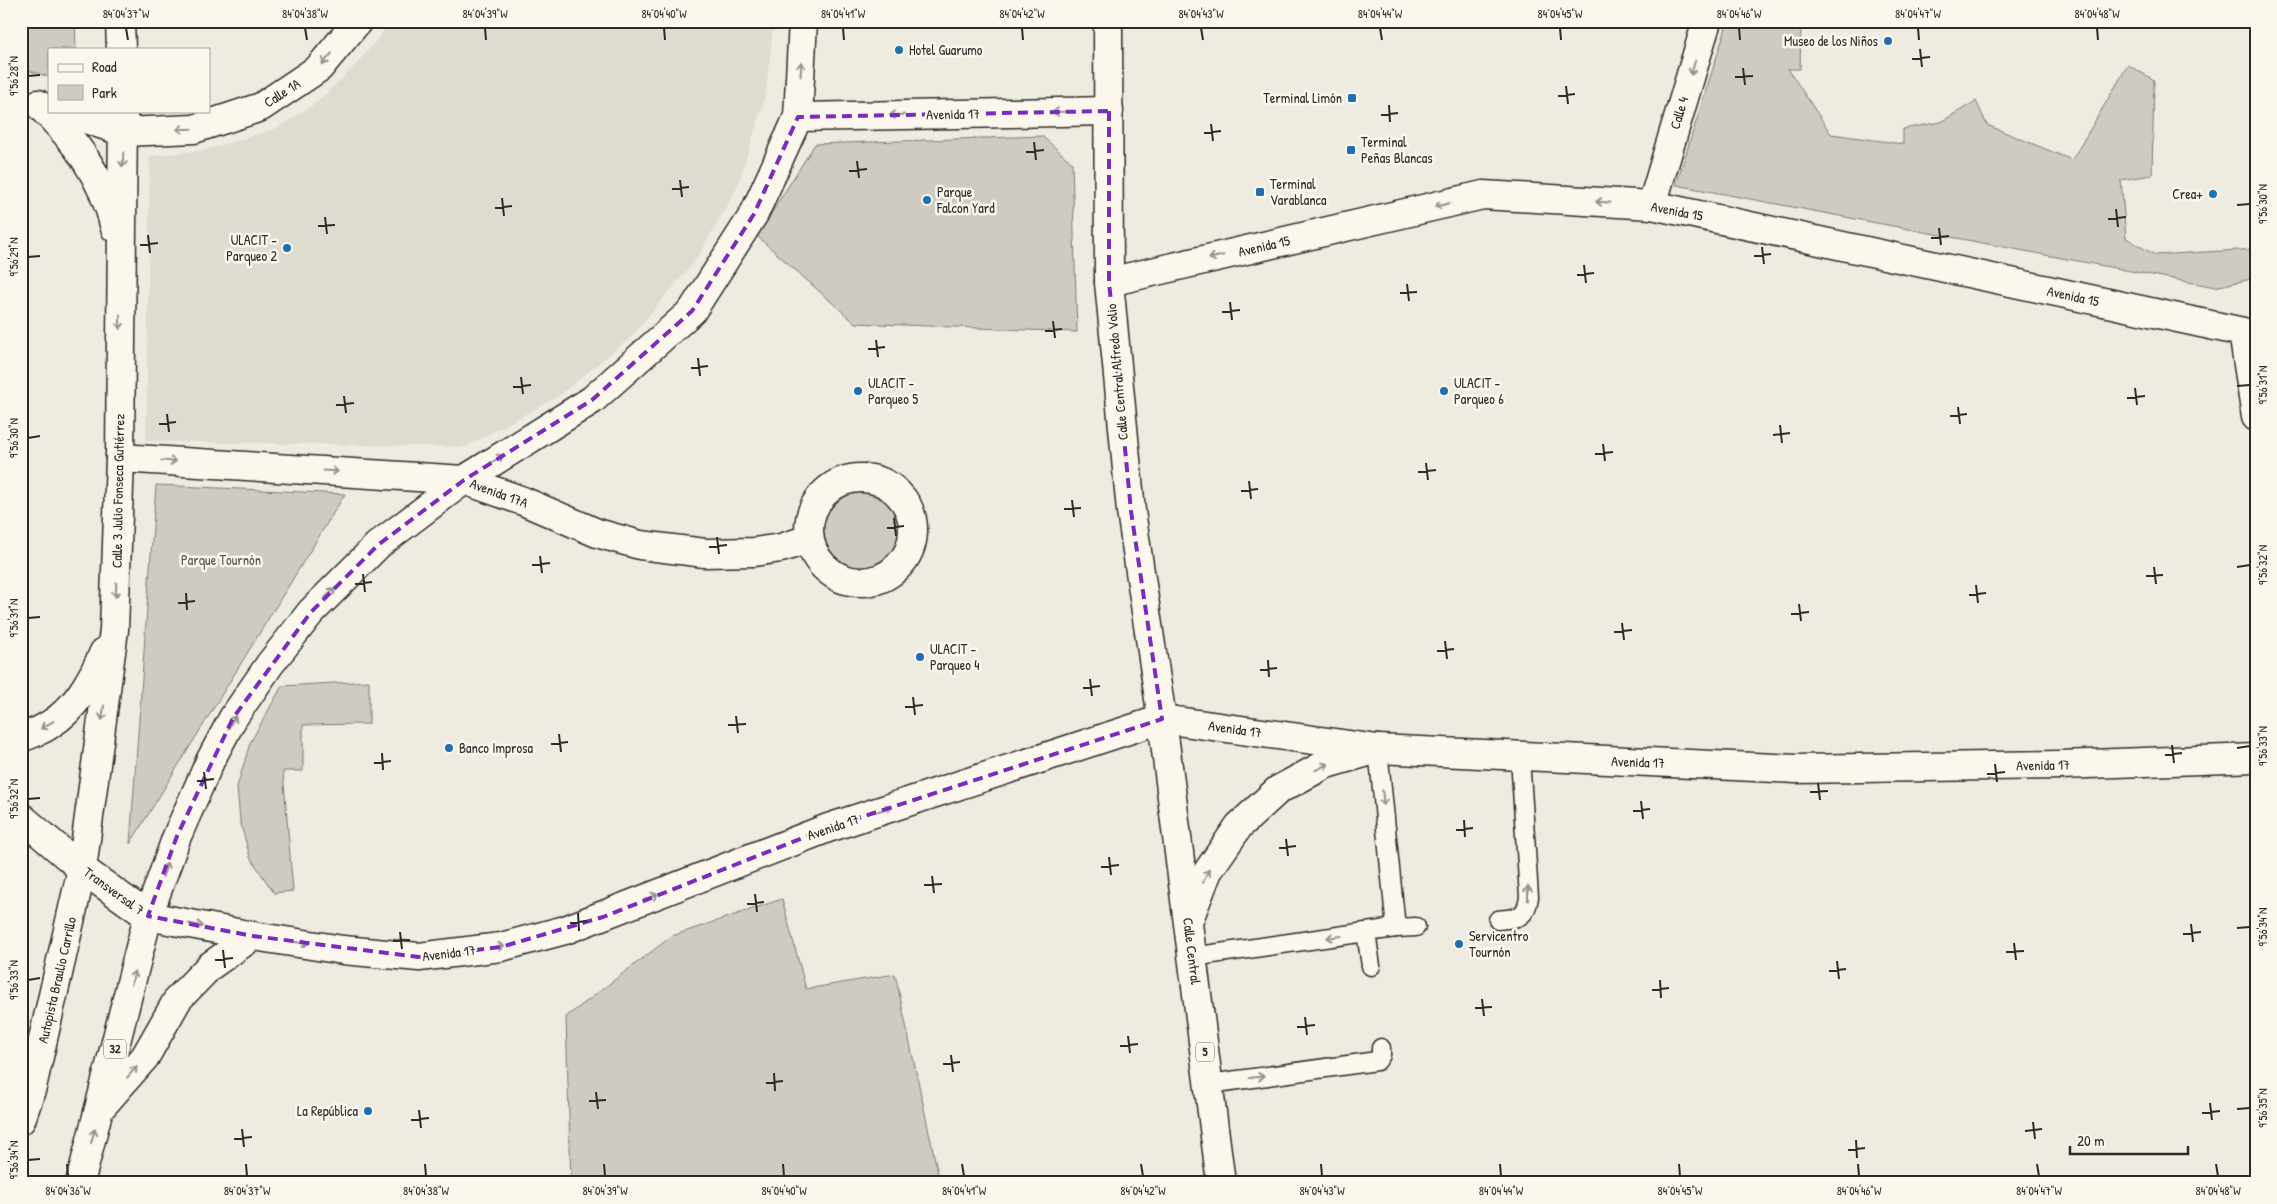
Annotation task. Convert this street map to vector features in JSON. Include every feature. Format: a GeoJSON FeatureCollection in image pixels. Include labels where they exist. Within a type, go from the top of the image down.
{"type":"FeatureCollection","features":[{"type":"Feature","properties":{"kind":"main road"},"geometry":{"type":"LineString","coordinates":[[120,21],[121,48]]}},
{"type":"Feature","properties":{"kind":"main road","name":"Calle 1A"},"geometry":{"type":"LineString","coordinates":[[124,121],[194,129],[261,107],[319,68],[358,21]]}},
{"type":"Feature","properties":{"kind":"main road"},"geometry":{"type":"LineString","coordinates":[[148,916],[177,836],[210,761],[233,718],[270,664],[311,612],[378,545],[464,480],[592,400],[692,311],[754,214],[798,117],[803,21]]}},
{"type":"Feature","properties":{"kind":"main road","name":"Calle Central Alfredo Volio"},"geometry":{"type":"LineString","coordinates":[[1108,21],[1108,282],[1131,510],[1162,719]]}},
{"type":"Feature","properties":{"kind":"main road","name":"Calle 4"},"geometry":{"type":"LineString","coordinates":[[1652,205],[1707,21]]}},
{"type":"Feature","properties":{"kind":"main road","name":"Avenida 17"},"geometry":{"type":"LineString","coordinates":[[798,117],[1109,111]]}},
{"type":"Feature","properties":{"kind":"main road"},"geometry":{"type":"LineString","coordinates":[[49,112],[69,134],[93,170],[111,210],[120,252]]}},
{"type":"Feature","properties":{"kind":"main road"},"geometry":{"type":"LineString","coordinates":[[78,112],[124,121]]}},
{"type":"Feature","properties":{"kind":"main road","name":"Calle 3 Julio Fonseca Gutiérrez"},"geometry":{"type":"LineString","coordinates":[[82,869],[114,630],[120,458],[120,252],[124,121]]}},
{"type":"Feature","properties":{"kind":"main road","name":"Avenida 15"},"geometry":{"type":"LineString","coordinates":[[1108,282],[1483,195],[1652,205],[2243,332],[2256,417]]}},
{"type":"Feature","properties":{"kind":"main road","name":"Avenida 17A"},"geometry":{"type":"LineString","coordinates":[[120,458],[464,480],[523,501],[597,533],[640,544],[705,553],[754,552],[781,548],[808,538]]}},
{"type":"Feature","properties":{"kind":"main road"},"geometry":{"type":"LineString","coordinates":[[21,738],[50,725],[77,700],[92,680],[114,630]]}},
{"type":"Feature","properties":{"kind":"main road","name":"Avenida 17"},"geometry":{"type":"LineString","coordinates":[[253,936],[344,950],[419,958],[501,947],[565,930],[603,917],[828,828],[1162,719],[1378,749],[1796,768],[2060,765],[2256,758]]}},
{"type":"Feature","properties":{"kind":"main road","name":"Calle Central"},"geometry":{"type":"LineString","coordinates":[[1162,719],[1221,1183]]}},
{"type":"Feature","properties":{"kind":"main road"},"geometry":{"type":"LineString","coordinates":[[1188,921],[1208,871],[1239,826],[1278,790],[1326,764],[1378,749]]}},
{"type":"Feature","properties":{"kind":"main road","name":"Transversal 7"},"geometry":{"type":"LineString","coordinates":[[21,817],[82,869],[148,916],[253,936]]}},
{"type":"Feature","properties":{"kind":"main road","name":"Autopista Braulio Carrillo"},"geometry":{"type":"LineString","coordinates":[[21,1120],[37,1068],[82,869]]}},
{"type":"Feature","properties":{"kind":"main road","name":"32"},"geometry":{"type":"LineString","coordinates":[[80,1183],[148,916]]}},
{"type":"Feature","properties":{"kind":"main road"},"geometry":{"type":"LineString","coordinates":[[100,1108],[145,1057],[178,999],[210,966],[253,936]]}},
{"type":"Feature","properties":{"kind":"lane"},"geometry":{"type":"LineString","coordinates":[[1378,749],[1396,928]]}},
{"type":"Feature","properties":{"kind":"lane"},"geometry":{"type":"LineString","coordinates":[[1498,920],[1518,917],[1527,909],[1529,897],[1520,756]]}},
{"type":"Feature","properties":{"kind":"lane"},"geometry":{"type":"LineString","coordinates":[[1192,957],[1366,932],[1416,927]]}},
{"type":"Feature","properties":{"kind":"lane"},"geometry":{"type":"LineString","coordinates":[[1366,932],[1371,966]]}},
{"type":"Feature","properties":{"kind":"lane"},"geometry":{"type":"LineString","coordinates":[[1209,1084],[1378,1061],[1381,1055],[1381,1048]]}},
{"type":"Feature","properties":{"kind":"highlighted area"},"geometry":{"type":"Polygon","coordinates":[[[1109,111],[1109,282],[1131,511],[1162,719],[828,828],[603,917],[501,947],[419,957],[253,936],[148,916],[177,836],[233,718],[311,612],[378,545],[464,480],[592,400],[692,311],[754,214],[798,117],[1109,111]]]}},
{"type":"Feature","properties":{"kind":"shaded area"},"geometry":{"type":"Polygon","coordinates":[[[389,21],[774,21],[765,98],[737,188],[698,257],[630,338],[557,397],[465,447],[146,441],[150,156],[205,150],[275,129],[315,104],[355,66],[380,36],[389,21]]]}},
{"type":"Feature","properties":{"kind":"green space"},"geometry":{"type":"Polygon","coordinates":[[[21,21],[75,21],[76,48],[48,48],[48,77],[21,68],[21,21]]]}},
{"type":"Feature","properties":{"kind":"green space"},"geometry":{"type":"Polygon","coordinates":[[[1728,21],[1801,21],[1800,69],[1788,69],[1831,134],[1903,144],[1903,129],[1941,122],[1976,101],[1987,125],[2072,160],[2128,65],[2154,80],[2152,175],[2121,180],[2126,238],[2155,255],[2256,249],[2256,278],[2215,287],[1676,185],[1728,21]]]}},
{"type":"Feature","properties":{"kind":"green space","name":"Parque Falcon Yard"},"geometry":{"type":"Polygon","coordinates":[[[1042,136],[1072,163],[1077,332],[855,323],[757,236],[815,144],[1042,136]]]}},
{"type":"Feature","properties":{"kind":"green space","name":"Parque Tournón"},"geometry":{"type":"Polygon","coordinates":[[[156,485],[345,494],[130,844],[156,485]]]}},
{"type":"Feature","properties":{"kind":"green space"},"geometry":{"type":"Polygon","coordinates":[[[861,491],[876,494],[893,508],[897,515],[900,530],[897,545],[883,562],[876,566],[861,569],[846,566],[829,552],[825,545],[822,530],[825,515],[839,498],[846,494],[861,491]]]}},
{"type":"Feature","properties":{"kind":"green space"},"geometry":{"type":"Polygon","coordinates":[[[369,681],[369,724],[303,725],[303,771],[283,771],[293,891],[274,893],[250,857],[240,821],[237,787],[250,743],[282,686],[369,681]]]}},
{"type":"Feature","properties":{"kind":"green space"},"geometry":{"type":"Polygon","coordinates":[[[782,899],[806,989],[895,974],[940,1183],[571,1183],[566,1017],[672,936],[782,899]]]}},
{"type":"Feature","properties":{"kind":"place","name":"Museo de los Niños"},"geometry":{"type":"Point","coordinates":[1888,41]}},
{"type":"Feature","properties":{"kind":"place","name":"Hotel Guarumo"},"geometry":{"type":"Point","coordinates":[899,50]}},
{"type":"Feature","properties":{"kind":"place","name":"Terminal Limón"},"geometry":{"type":"Point","coordinates":[1352,98]}},
{"type":"Feature","properties":{"kind":"place","name":"Terminal Peñas Blancas"},"geometry":{"type":"Point","coordinates":[1351,150]}},
{"type":"Feature","properties":{"kind":"place","name":"Terminal Varablanca"},"geometry":{"type":"Point","coordinates":[1260,192]}},
{"type":"Feature","properties":{"kind":"place","name":"Crea+"},"geometry":{"type":"Point","coordinates":[2213,194]}},
{"type":"Feature","properties":{"kind":"place","name":"Parque Falcon Yard"},"geometry":{"type":"Point","coordinates":[927,200]}},
{"type":"Feature","properties":{"kind":"place","name":"ULACIT - Parqueo 2"},"geometry":{"type":"Point","coordinates":[287,248]}},
{"type":"Feature","properties":{"kind":"place","name":"ULACIT - Parqueo 5"},"geometry":{"type":"Point","coordinates":[858,391]}},
{"type":"Feature","properties":{"kind":"place","name":"ULACIT - Parqueo 6"},"geometry":{"type":"Point","coordinates":[1444,391]}},
{"type":"Feature","properties":{"kind":"place","name":"ULACIT - Parqueo 4"},"geometry":{"type":"Point","coordinates":[920,657]}},
{"type":"Feature","properties":{"kind":"place","name":"Banco Improsa"},"geometry":{"type":"Point","coordinates":[449,748]}},
{"type":"Feature","properties":{"kind":"place","name":"Servicentro Tournón"},"geometry":{"type":"Point","coordinates":[1459,944]}},
{"type":"Feature","properties":{"kind":"place","name":"La República"},"geometry":{"type":"Point","coordinates":[368,1111]}}]}
